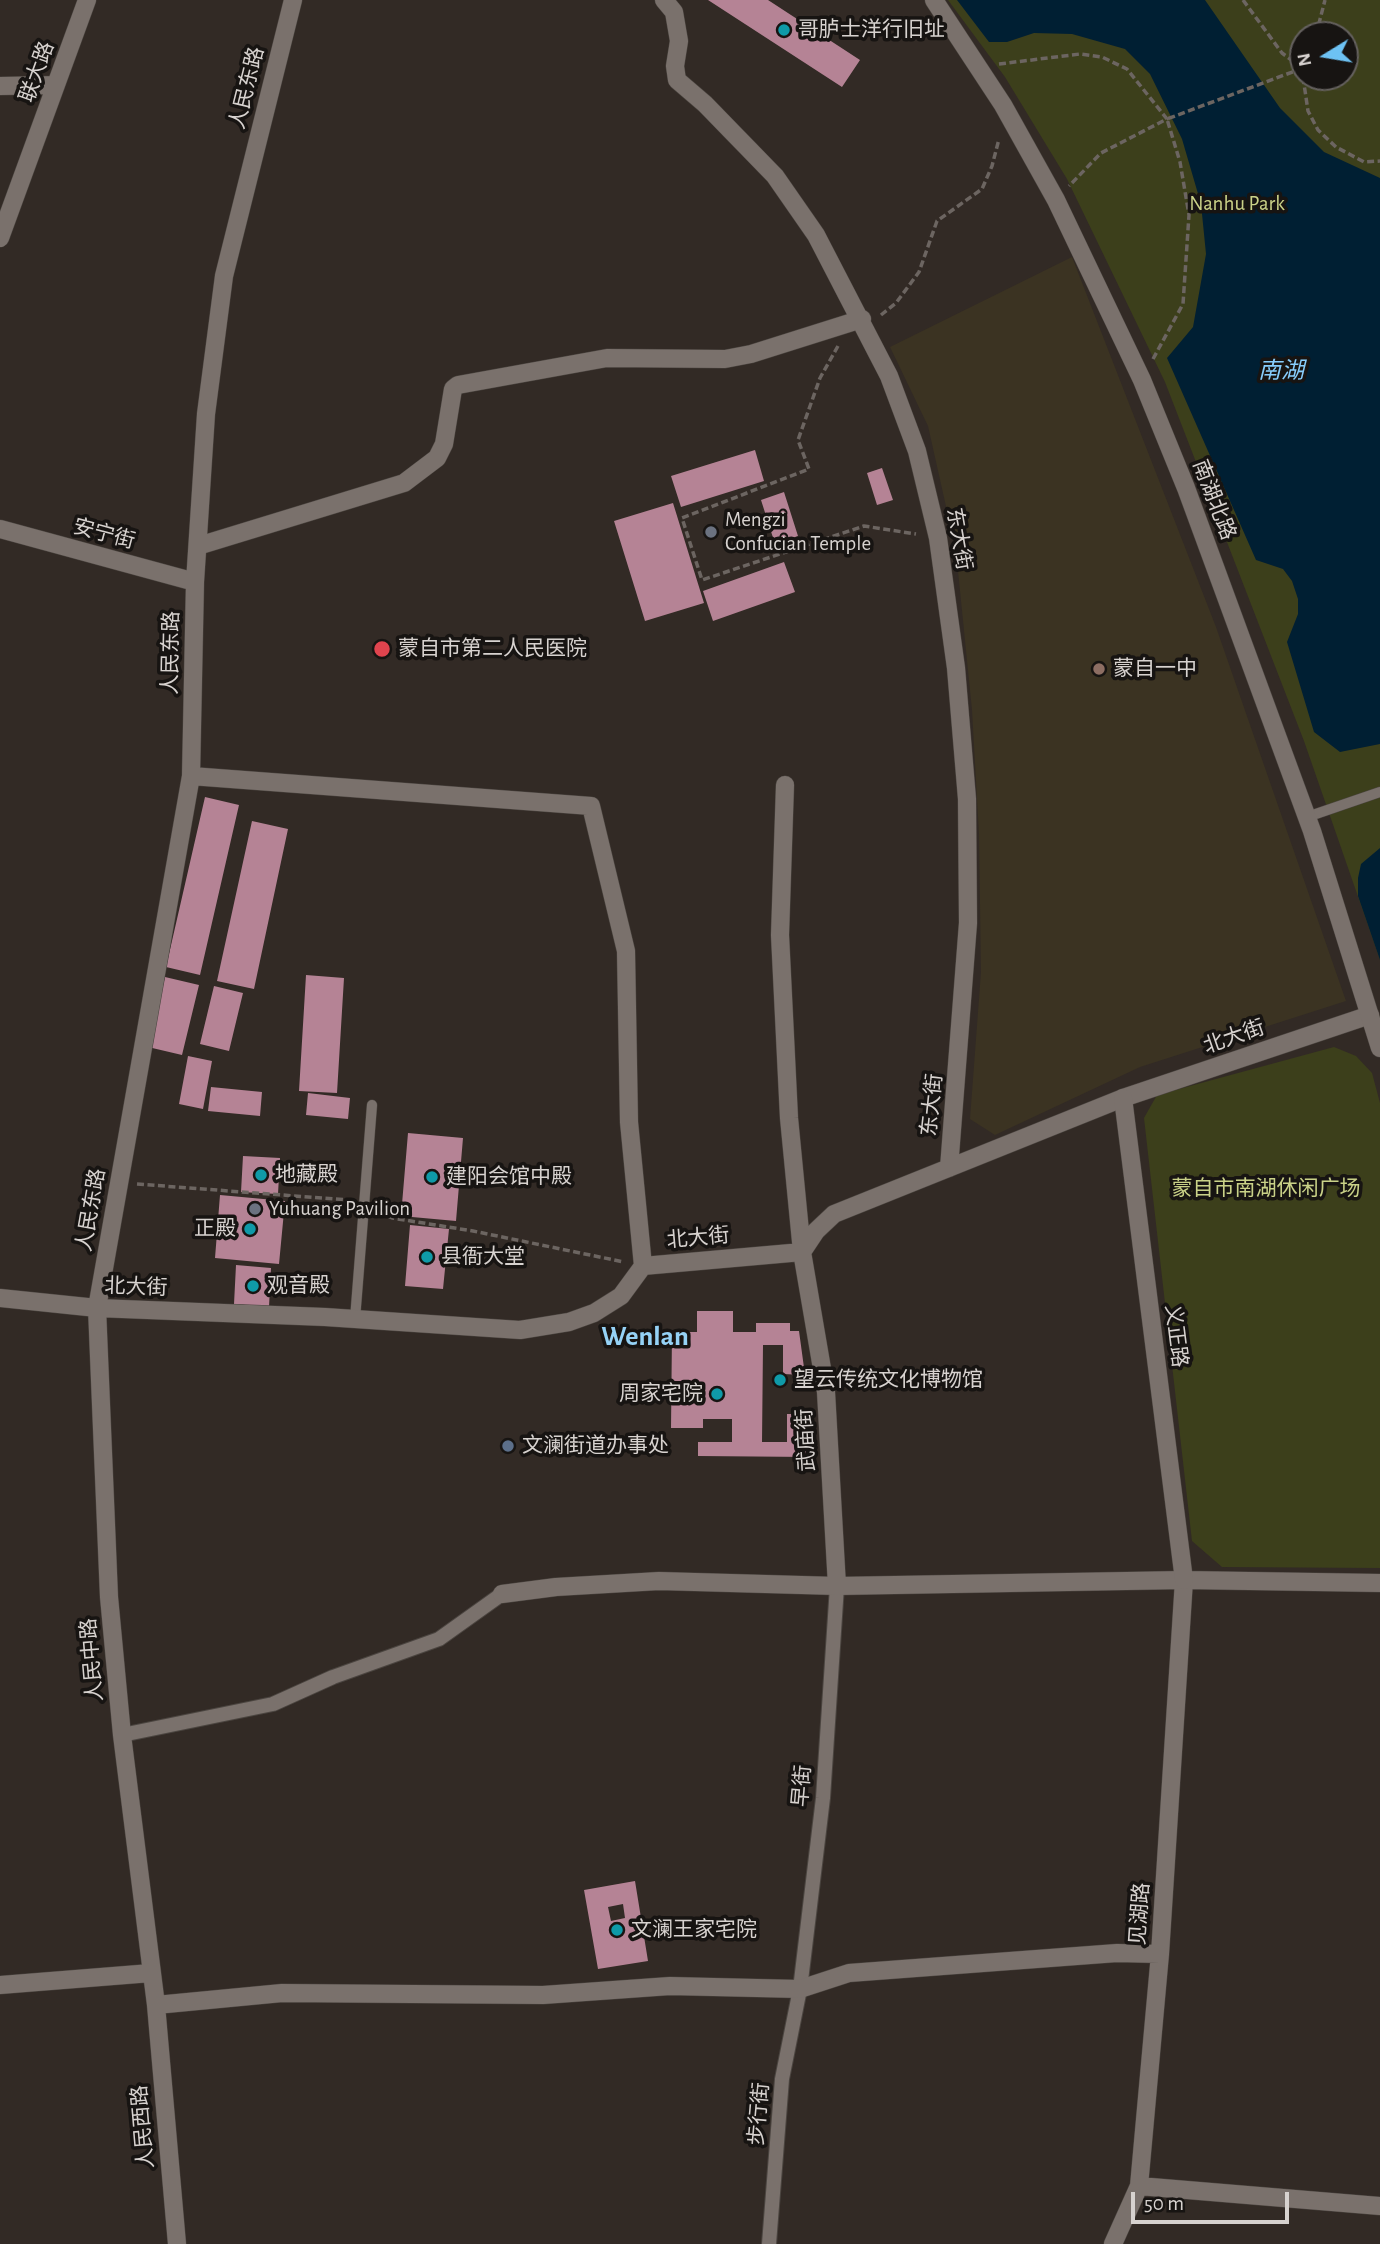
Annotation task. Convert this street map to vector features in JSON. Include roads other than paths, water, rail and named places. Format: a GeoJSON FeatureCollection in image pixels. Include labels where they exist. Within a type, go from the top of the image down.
{"type":"FeatureCollection","features":[{"type":"Feature","properties":{"kind":"street","name":"联大路"},"geometry":{"type":"LineString","coordinates":[[0,238],[88,0]]}},
{"type":"Feature","properties":{"kind":"street","name":"人民东路"},"geometry":{"type":"LineString","coordinates":[[97,1308],[191,776],[195,582],[206,414],[224,276],[293,0]]}},
{"type":"Feature","properties":{"kind":"street","name":"东大街"},"geometry":{"type":"LineString","coordinates":[[664,0],[674,12],[679,41],[675,66],[677,80],[705,104],[775,176],[816,235],[889,376],[917,451],[939,547],[956,668],[967,799],[968,923],[948,1168]]}},
{"type":"Feature","properties":{"kind":"street","name":"南湖北路"},"geometry":{"type":"LineString","coordinates":[[934,0],[980,68],[1056,200],[1142,380],[1186,488],[1307,817],[1380,1048]]}},
{"type":"Feature","properties":{"kind":"street"},"geometry":{"type":"LineString","coordinates":[[0,86],[56,85]]}},
{"type":"Feature","properties":{"kind":"street"},"geometry":{"type":"LineString","coordinates":[[198,546],[404,482],[437,458],[444,444],[453,389],[458,385],[607,358],[725,359],[863,323]]}},
{"type":"Feature","properties":{"kind":"street","name":"安宁街"},"geometry":{"type":"LineString","coordinates":[[0,529],[195,582]]}},
{"type":"Feature","properties":{"kind":"street"},"geometry":{"type":"LineString","coordinates":[[191,776],[591,806],[626,951],[629,1122],[643,1266]]}},
{"type":"Feature","properties":{"kind":"street","name":"武庙街"},"geometry":{"type":"LineString","coordinates":[[785,785],[780,934],[789,1118],[802,1252],[826,1392],[837,1586]]}},
{"type":"Feature","properties":{"kind":"street","name":"北大街"},"geometry":{"type":"LineString","coordinates":[[0,1298],[97,1308],[355,1319],[520,1330],[569,1322],[594,1313],[621,1296],[643,1266],[802,1252],[816,1231],[834,1214],[1123,1098],[1370,1015]]}},
{"type":"Feature","properties":{"kind":"street","name":"义正路"},"geometry":{"type":"LineString","coordinates":[[1123,1098],[1184,1580]]}},
{"type":"Feature","properties":{"kind":"street","name":"人民中路"},"geometry":{"type":"LineString","coordinates":[[97,1308],[109,1597],[122,1735],[156,2006]]}},
{"type":"Feature","properties":{"kind":"street"},"geometry":{"type":"LineString","coordinates":[[122,1735],[273,1704],[333,1677],[439,1639],[502,1594],[556,1587],[659,1581],[837,1586],[1184,1580],[1380,1583]]}},
{"type":"Feature","properties":{"kind":"street","name":"见湖路"},"geometry":{"type":"LineString","coordinates":[[1113,2244],[1139,2186],[1160,1954],[1184,1580]]}},
{"type":"Feature","properties":{"kind":"street","name":"早街"},"geometry":{"type":"LineString","coordinates":[[800,1989],[823,1798],[837,1586]]}},
{"type":"Feature","properties":{"kind":"street"},"geometry":{"type":"LineString","coordinates":[[156,2006],[282,1993],[543,1995],[670,1986],[800,1989],[849,1973],[1117,1953],[1160,1954]]}},
{"type":"Feature","properties":{"kind":"street"},"geometry":{"type":"LineString","coordinates":[[0,1985],[151,1973]]}},
{"type":"Feature","properties":{"kind":"street","name":"步行街"},"geometry":{"type":"LineString","coordinates":[[769,2244],[782,2079],[800,1989]]}},
{"type":"Feature","properties":{"kind":"street","name":"人民西路"},"geometry":{"type":"LineString","coordinates":[[156,2006],[177,2244]]}},
{"type":"Feature","properties":{"kind":"street"},"geometry":{"type":"LineString","coordinates":[[1139,2186],[1380,2206]]}},
{"type":"Feature","properties":{"kind":"lane"},"geometry":{"type":"LineString","coordinates":[[1307,817],[1380,792]]}},
{"type":"Feature","properties":{"kind":"lane"},"geometry":{"type":"LineString","coordinates":[[355,1319],[372,1105]]}},
{"type":"Feature","properties":{"kind":"water","name":"南湖"},"geometry":{"type":"Polygon","coordinates":[[[957,0],[1205,0],[1280,108],[1324,152],[1380,178],[1380,744],[1340,752],[1314,732],[1287,642],[1298,614],[1298,599],[1292,581],[1283,569],[1256,560],[1167,358],[1193,327],[1206,254],[1201,204],[1182,139],[1150,74],[1125,49],[1072,34],[1034,33],[1007,42],[989,42],[957,0]]]}},
{"type":"Feature","properties":{"kind":"water"},"geometry":{"type":"Polygon","coordinates":[[[1380,848],[1380,960],[1358,896],[1358,878],[1361,864],[1380,848]]]}},
{"type":"Feature","properties":{"kind":"place","name":"哥胪士洋行旧址"},"geometry":{"type":"Point","coordinates":[784,30]}},
{"type":"Feature","properties":{"kind":"place","name":"Mengzi Confucian Temple"},"geometry":{"type":"Point","coordinates":[711,532]}},
{"type":"Feature","properties":{"kind":"place","name":"蒙自市第二人民医院"},"geometry":{"type":"Point","coordinates":[382,649]}},
{"type":"Feature","properties":{"kind":"place","name":"蒙自一中"},"geometry":{"type":"Point","coordinates":[1099,669]}},
{"type":"Feature","properties":{"kind":"place","name":"地藏殿"},"geometry":{"type":"Point","coordinates":[261,1175]}},
{"type":"Feature","properties":{"kind":"place","name":"建阳会馆中殿"},"geometry":{"type":"Point","coordinates":[432,1177]}},
{"type":"Feature","properties":{"kind":"place","name":"Yuhuang Pavilion"},"geometry":{"type":"Point","coordinates":[255,1209]}},
{"type":"Feature","properties":{"kind":"place","name":"正殿"},"geometry":{"type":"Point","coordinates":[250,1229]}},
{"type":"Feature","properties":{"kind":"place","name":"县衙大堂"},"geometry":{"type":"Point","coordinates":[427,1257]}},
{"type":"Feature","properties":{"kind":"place","name":"观音殿"},"geometry":{"type":"Point","coordinates":[253,1286]}},
{"type":"Feature","properties":{"kind":"place","name":"望云传统文化博物馆"},"geometry":{"type":"Point","coordinates":[780,1380]}},
{"type":"Feature","properties":{"kind":"place","name":"周家宅院"},"geometry":{"type":"Point","coordinates":[717,1394]}},
{"type":"Feature","properties":{"kind":"place","name":"文澜街道办事处"},"geometry":{"type":"Point","coordinates":[508,1446]}},
{"type":"Feature","properties":{"kind":"place","name":"文澜王家宅院"},"geometry":{"type":"Point","coordinates":[617,1930]}},
{"type":"Feature","properties":{"kind":"district","name":"Wenlan"},"geometry":{"type":"Point","coordinates":[645,1337]}},
{"type":"Feature","properties":{"kind":"park label","name":"Nanhu Park"},"geometry":{"type":"Point","coordinates":[1237,204]}},
{"type":"Feature","properties":{"kind":"park label","name":"蒙自市南湖休闲广场"},"geometry":{"type":"Point","coordinates":[1266,1189]}}]}
